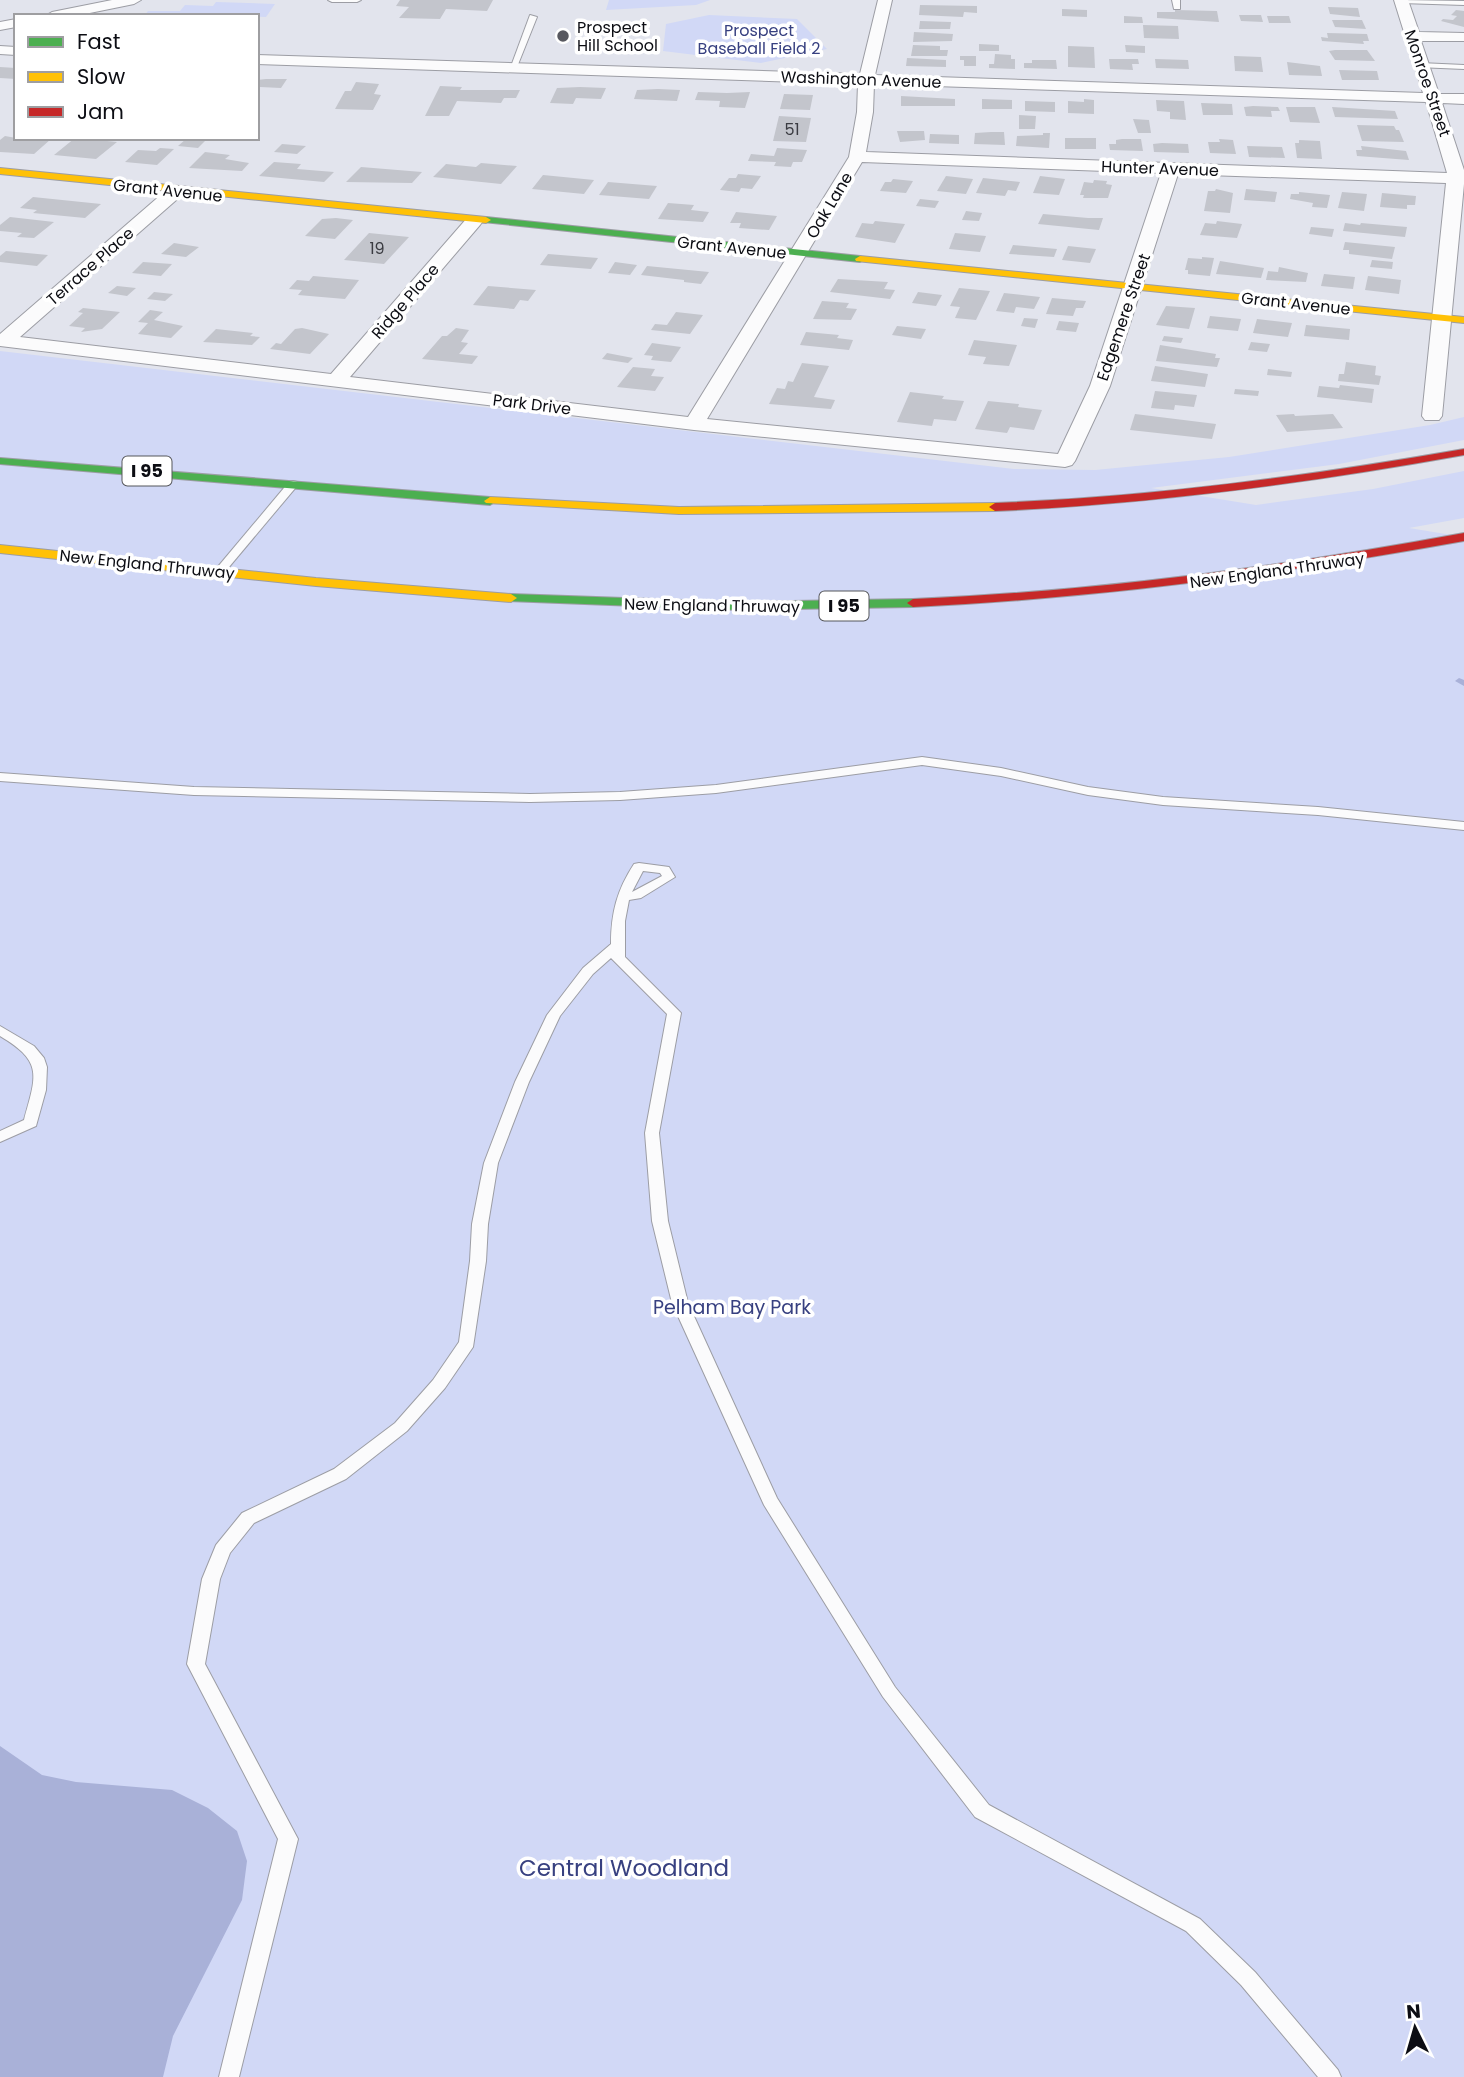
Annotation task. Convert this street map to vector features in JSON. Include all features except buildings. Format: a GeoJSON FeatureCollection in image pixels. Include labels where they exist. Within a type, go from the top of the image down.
{"type":"FeatureCollection","features":[{"type":"Feature","properties":{"kind":"main road","name":"Grant Avenue"},"geometry":{"type":"LineString","coordinates":[[0,172],[1464,320]]}},
{"type":"Feature","properties":{"kind":"main road","name":"I 95"},"geometry":{"type":"LineString","coordinates":[[0,461],[540,505],[782,512],[1033,506],[1190,494],[1318,478],[1464,452]]}},
{"type":"Feature","properties":{"kind":"main road","name":"New England Thruway"},"geometry":{"type":"LineString","coordinates":[[0,549],[481,596],[648,605],[839,606],[1034,597],[1225,579],[1350,560],[1464,537]]}},
{"type":"Feature","properties":{"kind":"street"},"geometry":{"type":"LineString","coordinates":[[62,14],[134,0]]}},
{"type":"Feature","properties":{"kind":"street","name":"Oak Lane"},"geometry":{"type":"LineString","coordinates":[[694,424],[857,157],[865,112],[866,80],[885,0]]}},
{"type":"Feature","properties":{"kind":"street","name":"Monroe Street"},"geometry":{"type":"LineString","coordinates":[[1401,1],[1430,98],[1448,139],[1460,179],[1432,416]]}},
{"type":"Feature","properties":{"kind":"street"},"geometry":{"type":"LineString","coordinates":[[1411,36],[1464,37]]}},
{"type":"Feature","properties":{"kind":"street","name":"Washington Avenue"},"geometry":{"type":"LineString","coordinates":[[259,59],[1464,99]]}},
{"type":"Feature","properties":{"kind":"street","name":"Hunter Avenue"},"geometry":{"type":"LineString","coordinates":[[857,157],[1460,179]]}},
{"type":"Feature","properties":{"kind":"street","name":"Edgemere Street"},"geometry":{"type":"LineString","coordinates":[[1065,461],[1100,386],[1171,169]]}},
{"type":"Feature","properties":{"kind":"street","name":"Terrace Place"},"geometry":{"type":"LineString","coordinates":[[2,341],[176,191]]}},
{"type":"Feature","properties":{"kind":"street","name":"Ridge Place"},"geometry":{"type":"LineString","coordinates":[[336,381],[474,221]]}},
{"type":"Feature","properties":{"kind":"street","name":"Park Drive"},"geometry":{"type":"LineString","coordinates":[[2,341],[694,424],[1065,461]]}},
{"type":"Feature","properties":{"kind":"lane"},"geometry":{"type":"LineString","coordinates":[[332,0],[357,0]]}},
{"type":"Feature","properties":{"kind":"lane"},"geometry":{"type":"LineString","coordinates":[[1401,1],[1464,3]]}},
{"type":"Feature","properties":{"kind":"lane"},"geometry":{"type":"LineString","coordinates":[[513,67],[533,18]]}},
{"type":"Feature","properties":{"kind":"lane"},"geometry":{"type":"LineString","coordinates":[[1420,65],[1464,67]]}},
{"type":"Feature","properties":{"kind":"lane"},"geometry":{"type":"LineString","coordinates":[[220,571],[293,484]]}},
{"type":"Feature","properties":{"kind":"lane"},"geometry":{"type":"LineString","coordinates":[[0,777],[194,791],[530,798],[620,796],[716,789],[922,761],[1001,772],[1088,791],[1163,801],[1318,811],[1464,826]]}},
{"type":"Feature","properties":{"kind":"lane"},"geometry":{"type":"LineString","coordinates":[[622,898],[617,927],[618,958],[674,1013],[652,1133],[660,1221],[680,1303],[770,1500],[822,1587],[889,1692],[982,1811],[1193,1926],[1217,1946],[1272,2006],[1331,2077]]}},
{"type":"Feature","properties":{"kind":"lane"},"geometry":{"type":"LineString","coordinates":[[229,2077],[288,1839],[196,1664],[211,1579],[222,1550],[248,1518],[340,1474],[401,1427],[439,1384],[467,1343],[480,1224],[491,1163],[522,1082],[554,1015],[588,971],[617,946]]}},
{"type":"Feature","properties":{"kind":"lane"},"geometry":{"type":"LineString","coordinates":[[0,1030],[32,1048],[43,1076],[31,1123],[0,1137]]}},
{"type":"Feature","properties":{"kind":"green space"},"geometry":{"type":"Polygon","coordinates":[[[609,0],[710,0],[696,5],[606,10],[609,0]]]}},
{"type":"Feature","properties":{"kind":"green space"},"geometry":{"type":"Polygon","coordinates":[[[216,2],[275,4],[266,17],[259,17],[259,14],[146,14],[148,11],[180,11],[185,5],[213,6],[216,2]]]}},
{"type":"Feature","properties":{"kind":"green space","name":"Prospect Baseball Field 2"},"geometry":{"type":"Polygon","coordinates":[[[709,15],[797,19],[827,49],[761,63],[663,51],[666,24],[709,15]]]}},
{"type":"Feature","properties":{"kind":"green space","name":"Pelham Bay Park"},"geometry":{"type":"Polygon","coordinates":[[[0,351],[1014,469],[1095,470],[1229,457],[1430,425],[1464,417],[1464,440],[1339,464],[1151,488],[1256,505],[1373,489],[1464,471],[1464,518],[1409,528],[1464,537],[1464,2077],[0,2077],[0,351]]]}},
{"type":"Feature","properties":{"kind":"shaded area"},"geometry":{"type":"Polygon","coordinates":[[[0,1746],[42,1775],[76,1782],[172,1790],[208,1808],[237,1831],[247,1861],[242,1900],[173,2036],[163,2077],[0,2077],[0,1746]]]}},
{"type":"Feature","properties":{"kind":"waterway"},"geometry":{"type":"LineString","coordinates":[[1459,681],[1464,683]]}},
{"type":"Feature","properties":{"kind":"traffic: fast"},"geometry":{"type":"LineString","coordinates":[[486,220],[860,259]]}},
{"type":"Feature","properties":{"kind":"traffic: fast"},"geometry":{"type":"LineString","coordinates":[[0,461],[490,501]]}},
{"type":"Feature","properties":{"kind":"traffic: fast"},"geometry":{"type":"LineString","coordinates":[[511,598],[738,606],[913,603]]}},
{"type":"Feature","properties":{"kind":"traffic: slow"},"geometry":{"type":"LineString","coordinates":[[0,171],[486,220]]}},
{"type":"Feature","properties":{"kind":"traffic: slow"},"geometry":{"type":"LineString","coordinates":[[860,259],[1464,320]]}},
{"type":"Feature","properties":{"kind":"traffic: slow"},"geometry":{"type":"LineString","coordinates":[[490,501],[679,510],[805,511],[995,507]]}},
{"type":"Feature","properties":{"kind":"traffic: slow"},"geometry":{"type":"LineString","coordinates":[[0,549],[316,582],[511,598]]}},
{"type":"Feature","properties":{"kind":"traffic: jam"},"geometry":{"type":"LineString","coordinates":[[995,507],[1113,501],[1230,489],[1464,452]]}},
{"type":"Feature","properties":{"kind":"traffic: jam"},"geometry":{"type":"LineString","coordinates":[[913,603],[1052,595],[1190,581],[1464,537]]}},
{"type":"Feature","properties":{"kind":"place","name":"Prospect Hill School"},"geometry":{"type":"Point","coordinates":[563,36]}},
{"type":"Feature","properties":{"kind":"park label","name":"Central Woodland"},"geometry":{"type":"Point","coordinates":[624,1868]}}]}
